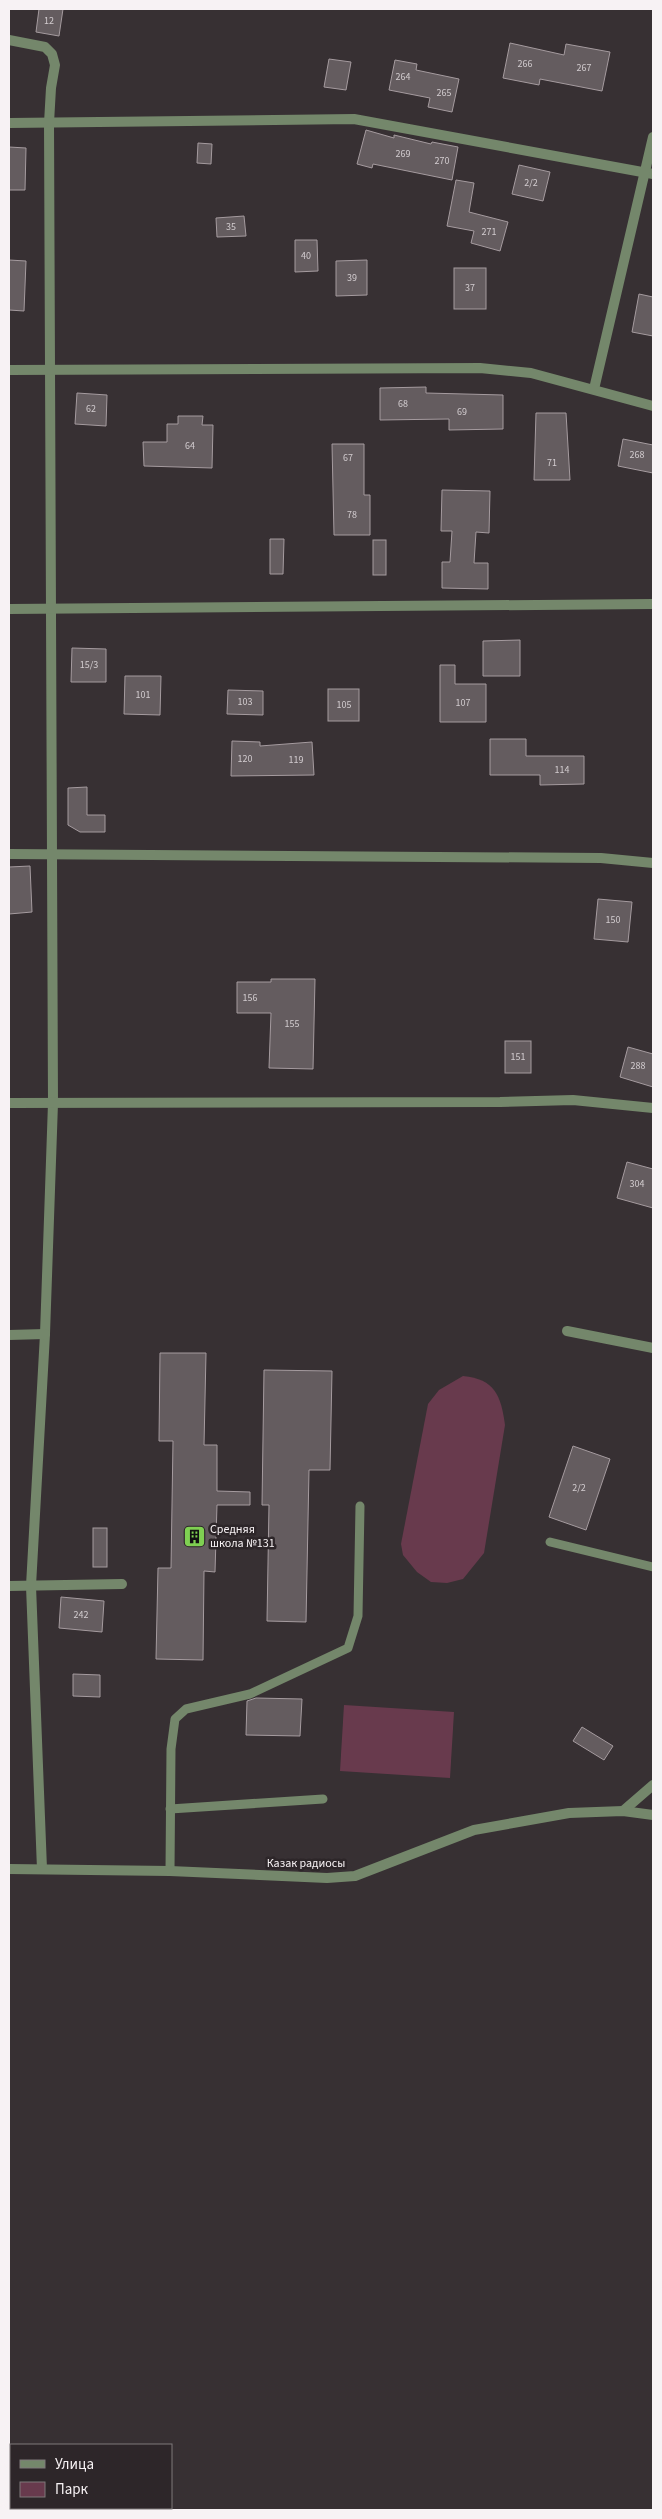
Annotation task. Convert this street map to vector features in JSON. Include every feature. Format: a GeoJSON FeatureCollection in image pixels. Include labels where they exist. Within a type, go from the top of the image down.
{"type":"FeatureCollection","features":[{"type":"Feature","properties":{"kind":"street"},"geometry":{"type":"LineString","coordinates":[[9,40],[45,47],[52,54],[56,65],[51,88],[49,123],[53,1102],[44,1334],[30,1586],[42,1869]]}},
{"type":"Feature","properties":{"kind":"street"},"geometry":{"type":"LineString","coordinates":[[9,123],[354,119],[650,174]]}},
{"type":"Feature","properties":{"kind":"street"},"geometry":{"type":"LineString","coordinates":[[594,389],[650,174],[653,137]]}},
{"type":"Feature","properties":{"kind":"street"},"geometry":{"type":"LineString","coordinates":[[9,370],[480,368],[531,373],[653,406]]}},
{"type":"Feature","properties":{"kind":"street"},"geometry":{"type":"LineString","coordinates":[[9,609],[653,604]]}},
{"type":"Feature","properties":{"kind":"street"},"geometry":{"type":"LineString","coordinates":[[9,854],[601,858],[653,862]]}},
{"type":"Feature","properties":{"kind":"street"},"geometry":{"type":"LineString","coordinates":[[9,1103],[500,1102],[573,1100],[653,1108]]}},
{"type":"Feature","properties":{"kind":"street"},"geometry":{"type":"LineString","coordinates":[[567,1331],[653,1348]]}},
{"type":"Feature","properties":{"kind":"street"},"geometry":{"type":"LineString","coordinates":[[9,1335],[44,1334]]}},
{"type":"Feature","properties":{"kind":"street"},"geometry":{"type":"LineString","coordinates":[[9,1586],[122,1584]]}},
{"type":"Feature","properties":{"kind":"street"},"geometry":{"type":"LineString","coordinates":[[624,1811],[653,1785]]}},
{"type":"Feature","properties":{"kind":"street","name":"Казак радиосы"},"geometry":{"type":"LineString","coordinates":[[9,1869],[170,1871],[327,1878],[355,1876],[474,1830],[569,1813],[624,1811],[653,1815]]}},
{"type":"Feature","properties":{"kind":"lane"},"geometry":{"type":"LineString","coordinates":[[170,1871],[171,1749],[175,1719],[186,1709],[250,1694],[348,1648],[358,1616],[360,1506]]}},
{"type":"Feature","properties":{"kind":"lane"},"geometry":{"type":"LineString","coordinates":[[550,1542],[653,1566]]}},
{"type":"Feature","properties":{"kind":"lane"},"geometry":{"type":"LineString","coordinates":[[170,1809],[322,1799]]}},
{"type":"Feature","properties":{"kind":"green space"},"geometry":{"type":"Polygon","coordinates":[[[463,1376],[474,1378],[489,1385],[498,1398],[505,1425],[484,1553],[463,1579],[447,1583],[431,1582],[417,1572],[403,1555],[401,1544],[428,1404],[439,1390],[463,1376]]]}},
{"type":"Feature","properties":{"kind":"green space"},"geometry":{"type":"Polygon","coordinates":[[[344,1705],[454,1712],[450,1778],[340,1771],[344,1705]]]}},
{"type":"Feature","properties":{"kind":"building"},"geometry":{"type":"Polygon","coordinates":[[[39,9],[63,9],[59,36],[36,32],[39,9]]]}},
{"type":"Feature","properties":{"kind":"building"},"geometry":{"type":"Polygon","coordinates":[[[510,43],[564,55],[566,44],[610,52],[602,91],[540,79],[539,85],[503,78],[510,43]]]}},
{"type":"Feature","properties":{"kind":"building"},"geometry":{"type":"Polygon","coordinates":[[[329,59],[351,62],[346,90],[324,87],[329,59]]]}},
{"type":"Feature","properties":{"kind":"building"},"geometry":{"type":"Polygon","coordinates":[[[395,60],[417,64],[416,70],[459,79],[452,112],[428,107],[430,98],[389,90],[395,60]]]}},
{"type":"Feature","properties":{"kind":"building"},"geometry":{"type":"Polygon","coordinates":[[[366,130],[394,138],[394,135],[431,144],[432,142],[458,147],[452,180],[373,164],[372,168],[357,164],[366,130]]]}},
{"type":"Feature","properties":{"kind":"building"},"geometry":{"type":"Polygon","coordinates":[[[198,143],[212,144],[211,164],[197,163],[198,143]]]}},
{"type":"Feature","properties":{"kind":"building"},"geometry":{"type":"Polygon","coordinates":[[[9,147],[26,148],[25,190],[9,190],[9,147]]]}},
{"type":"Feature","properties":{"kind":"building"},"geometry":{"type":"Polygon","coordinates":[[[519,165],[550,172],[543,201],[512,194],[519,165]]]}},
{"type":"Feature","properties":{"kind":"building"},"geometry":{"type":"Polygon","coordinates":[[[456,180],[474,183],[469,212],[508,222],[500,251],[471,243],[474,231],[447,226],[456,180]]]}},
{"type":"Feature","properties":{"kind":"building"},"geometry":{"type":"Polygon","coordinates":[[[244,216],[246,236],[217,237],[216,218],[244,216]]]}},
{"type":"Feature","properties":{"kind":"building"},"geometry":{"type":"Polygon","coordinates":[[[295,240],[317,240],[318,271],[295,272],[295,240]]]}},
{"type":"Feature","properties":{"kind":"building"},"geometry":{"type":"Polygon","coordinates":[[[9,260],[26,261],[24,311],[9,310],[9,260]]]}},
{"type":"Feature","properties":{"kind":"building"},"geometry":{"type":"Polygon","coordinates":[[[367,260],[367,295],[336,296],[336,261],[367,260]]]}},
{"type":"Feature","properties":{"kind":"building"},"geometry":{"type":"Polygon","coordinates":[[[454,268],[486,268],[486,309],[454,309],[454,268]]]}},
{"type":"Feature","properties":{"kind":"building"},"geometry":{"type":"Polygon","coordinates":[[[639,294],[653,297],[653,336],[632,332],[639,294]]]}},
{"type":"Feature","properties":{"kind":"building"},"geometry":{"type":"Polygon","coordinates":[[[426,387],[426,393],[503,395],[503,429],[449,430],[449,419],[380,420],[380,388],[426,387]]]}},
{"type":"Feature","properties":{"kind":"building"},"geometry":{"type":"Polygon","coordinates":[[[77,393],[107,395],[106,426],[75,424],[77,393]]]}},
{"type":"Feature","properties":{"kind":"building"},"geometry":{"type":"Polygon","coordinates":[[[536,413],[566,413],[570,480],[534,480],[536,413]]]}},
{"type":"Feature","properties":{"kind":"building"},"geometry":{"type":"Polygon","coordinates":[[[178,416],[203,416],[202,425],[213,425],[212,468],[144,466],[143,442],[167,442],[167,424],[178,424],[178,416]]]}},
{"type":"Feature","properties":{"kind":"building"},"geometry":{"type":"Polygon","coordinates":[[[623,439],[653,445],[653,473],[618,466],[623,439]]]}},
{"type":"Feature","properties":{"kind":"building"},"geometry":{"type":"Polygon","coordinates":[[[332,444],[364,444],[364,495],[370,495],[370,535],[334,535],[332,444]]]}},
{"type":"Feature","properties":{"kind":"building"},"geometry":{"type":"Polygon","coordinates":[[[442,490],[490,491],[489,533],[476,532],[474,563],[488,563],[488,589],[442,588],[442,562],[450,562],[452,531],[441,531],[442,490]]]}},
{"type":"Feature","properties":{"kind":"building"},"geometry":{"type":"Polygon","coordinates":[[[270,539],[284,539],[283,574],[270,574],[270,539]]]}},
{"type":"Feature","properties":{"kind":"building"},"geometry":{"type":"Polygon","coordinates":[[[373,540],[386,540],[386,575],[373,575],[373,540]]]}},
{"type":"Feature","properties":{"kind":"building"},"geometry":{"type":"Polygon","coordinates":[[[520,640],[520,676],[483,676],[483,641],[520,640]]]}},
{"type":"Feature","properties":{"kind":"building"},"geometry":{"type":"Polygon","coordinates":[[[72,648],[106,649],[106,682],[71,682],[72,648]]]}},
{"type":"Feature","properties":{"kind":"building"},"geometry":{"type":"Polygon","coordinates":[[[440,665],[455,665],[455,684],[486,684],[486,722],[440,722],[440,665]]]}},
{"type":"Feature","properties":{"kind":"building"},"geometry":{"type":"Polygon","coordinates":[[[125,676],[161,676],[160,715],[124,714],[125,676]]]}},
{"type":"Feature","properties":{"kind":"building"},"geometry":{"type":"Polygon","coordinates":[[[328,689],[359,689],[359,721],[328,721],[328,689]]]}},
{"type":"Feature","properties":{"kind":"building"},"geometry":{"type":"Polygon","coordinates":[[[228,690],[263,691],[263,715],[227,714],[228,690]]]}},
{"type":"Feature","properties":{"kind":"building"},"geometry":{"type":"Polygon","coordinates":[[[490,739],[526,739],[526,756],[584,756],[584,784],[540,785],[540,775],[490,775],[490,739]]]}},
{"type":"Feature","properties":{"kind":"building"},"geometry":{"type":"Polygon","coordinates":[[[232,741],[260,742],[260,746],[312,742],[314,775],[231,776],[232,741]]]}},
{"type":"Feature","properties":{"kind":"building"},"geometry":{"type":"Polygon","coordinates":[[[87,787],[87,815],[105,815],[105,832],[80,832],[68,825],[68,788],[87,787]]]}},
{"type":"Feature","properties":{"kind":"building"},"geometry":{"type":"Polygon","coordinates":[[[30,866],[32,912],[9,914],[9,867],[30,866]]]}},
{"type":"Feature","properties":{"kind":"building"},"geometry":{"type":"Polygon","coordinates":[[[598,899],[632,902],[628,942],[594,939],[598,899]]]}},
{"type":"Feature","properties":{"kind":"building"},"geometry":{"type":"Polygon","coordinates":[[[271,979],[315,979],[313,1069],[269,1068],[271,1013],[237,1013],[237,982],[271,982],[271,979]]]}},
{"type":"Feature","properties":{"kind":"building"},"geometry":{"type":"Polygon","coordinates":[[[505,1041],[531,1041],[531,1073],[505,1073],[505,1041]]]}},
{"type":"Feature","properties":{"kind":"building"},"geometry":{"type":"Polygon","coordinates":[[[628,1047],[653,1054],[653,1087],[620,1077],[628,1047]]]}},
{"type":"Feature","properties":{"kind":"building"},"geometry":{"type":"Polygon","coordinates":[[[627,1162],[653,1169],[653,1208],[617,1198],[627,1162]]]}},
{"type":"Feature","properties":{"kind":"building","name":"Средняя школа №131"},"geometry":{"type":"Polygon","coordinates":[[[160,1353],[206,1353],[204,1445],[217,1445],[217,1491],[250,1492],[250,1505],[217,1505],[215,1572],[204,1571],[203,1660],[156,1659],[158,1568],[171,1568],[173,1441],[159,1441],[160,1353]]]}},
{"type":"Feature","properties":{"kind":"building","name":"Средняя школа №131"},"geometry":{"type":"Polygon","coordinates":[[[264,1370],[332,1371],[330,1470],[309,1470],[306,1622],[267,1621],[269,1505],[262,1505],[264,1370]]]}},
{"type":"Feature","properties":{"kind":"building"},"geometry":{"type":"Polygon","coordinates":[[[573,1446],[610,1459],[586,1530],[549,1517],[573,1446]]]}},
{"type":"Feature","properties":{"kind":"building"},"geometry":{"type":"Polygon","coordinates":[[[93,1528],[107,1528],[107,1567],[93,1567],[93,1528]]]}},
{"type":"Feature","properties":{"kind":"building"},"geometry":{"type":"Polygon","coordinates":[[[61,1597],[104,1601],[102,1632],[59,1628],[61,1597]]]}},
{"type":"Feature","properties":{"kind":"building"},"geometry":{"type":"Polygon","coordinates":[[[73,1674],[100,1675],[100,1697],[73,1696],[73,1674]]]}},
{"type":"Feature","properties":{"kind":"building"},"geometry":{"type":"Polygon","coordinates":[[[256,1698],[302,1699],[300,1736],[246,1735],[247,1701],[256,1698]]]}},
{"type":"Feature","properties":{"kind":"building"},"geometry":{"type":"Polygon","coordinates":[[[582,1727],[613,1746],[604,1760],[573,1741],[582,1727]]]}},
{"type":"Feature","properties":{"kind":"place","name":"Средняя школа №131"},"geometry":{"type":"Point","coordinates":[194,1536]}}]}
